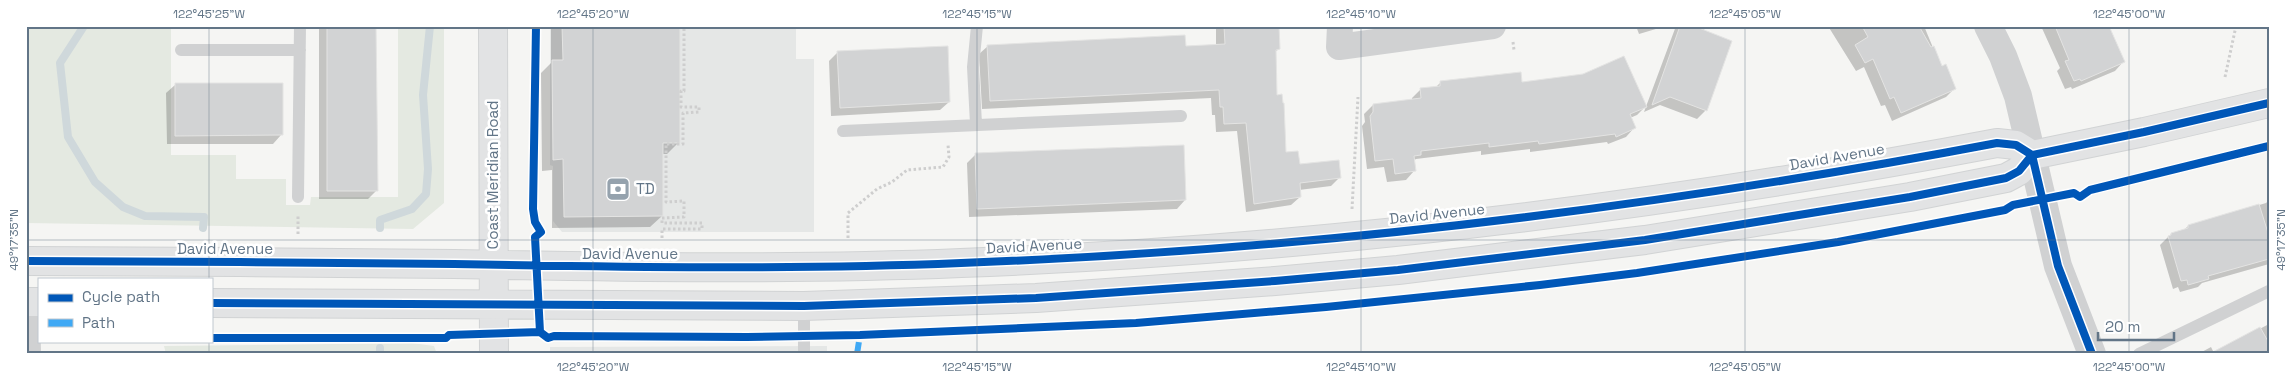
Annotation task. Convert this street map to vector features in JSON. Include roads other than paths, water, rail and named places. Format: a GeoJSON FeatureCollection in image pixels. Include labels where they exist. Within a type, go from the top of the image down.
{"type":"FeatureCollection","features":[{"type":"Feature","properties":{"kind":"main road","name":"Coast Meridian Road"},"geometry":{"type":"LineString","coordinates":[[493,26],[494,354]]}},
{"type":"Feature","properties":{"kind":"main road"},"geometry":{"type":"LineString","coordinates":[[212,303],[804,306],[1036,298],[1398,270],[1576,249],[1739,226],[2006,178],[2019,171],[2032,155],[2269,103]]}},
{"type":"Feature","properties":{"kind":"main road","name":"David Avenue"},"geometry":{"type":"LineString","coordinates":[[26,261],[689,268],[950,264],[1204,249],[1390,233],[1535,217],[1813,176],[1997,143],[2016,145],[2032,155]]}},
{"type":"Feature","properties":{"kind":"street"},"geometry":{"type":"LineString","coordinates":[[1340,26],[1339,47],[1493,26]]}},
{"type":"Feature","properties":{"kind":"street"},"geometry":{"type":"LineString","coordinates":[[1988,26],[2003,56],[2018,96],[2058,266],[2092,354]]}},
{"type":"Feature","properties":{"kind":"street"},"geometry":{"type":"LineString","coordinates":[[28,354],[31,302]]}},
{"type":"Feature","properties":{"kind":"lane"},"geometry":{"type":"LineString","coordinates":[[298,197],[300,26]]}},
{"type":"Feature","properties":{"kind":"lane"},"geometry":{"type":"LineString","coordinates":[[976,124],[973,67],[977,26]]}},
{"type":"Feature","properties":{"kind":"lane"},"geometry":{"type":"LineString","coordinates":[[181,50],[300,50]]}},
{"type":"Feature","properties":{"kind":"lane"},"geometry":{"type":"LineString","coordinates":[[843,131],[1181,116]]}},
{"type":"Feature","properties":{"kind":"lane"},"geometry":{"type":"LineString","coordinates":[[2139,354],[2269,291]]}},
{"type":"Feature","properties":{"kind":"lane"},"geometry":{"type":"LineString","coordinates":[[804,306],[804,354]]}},
{"type":"Feature","properties":{"kind":"waterway"},"geometry":{"type":"LineString","coordinates":[[84,26],[60,63],[68,137],[95,182],[123,207],[145,216],[204,217],[203,228]]}},
{"type":"Feature","properties":{"kind":"waterway"},"geometry":{"type":"LineString","coordinates":[[380,228],[380,220],[412,209],[426,194],[428,169],[423,95],[430,26]]}},
{"type":"Feature","properties":{"kind":"waterway"},"geometry":{"type":"LineString","coordinates":[[380,348],[380,354]]}},
{"type":"Feature","properties":{"kind":"place","name":"TD"},"geometry":{"type":"Point","coordinates":[618,189]}}]}
